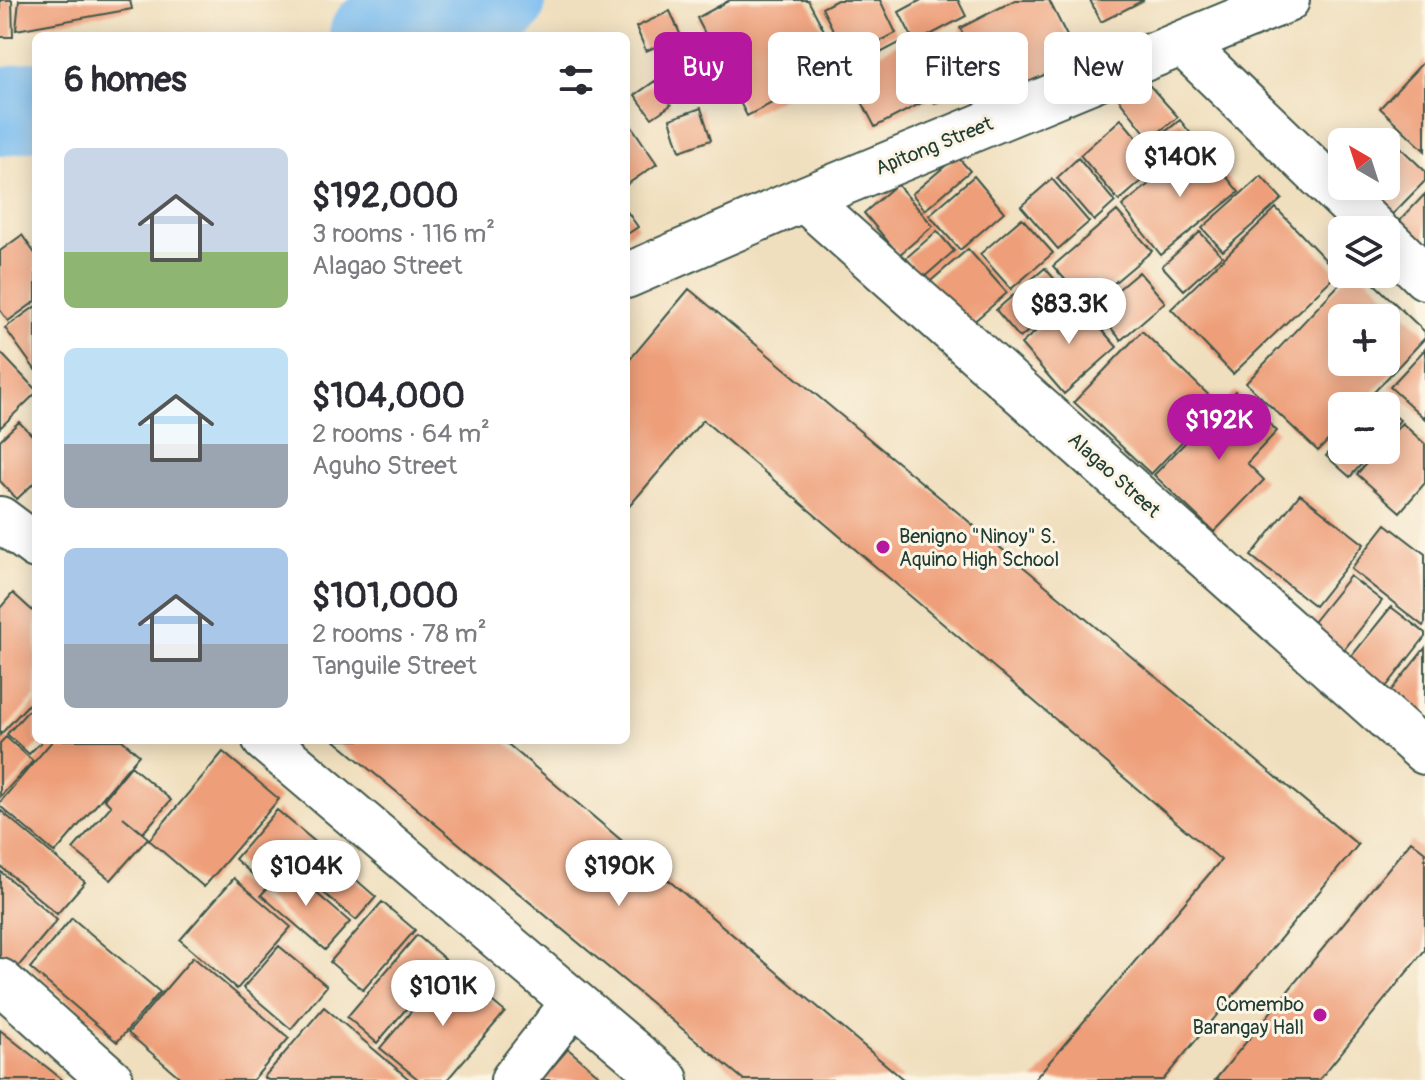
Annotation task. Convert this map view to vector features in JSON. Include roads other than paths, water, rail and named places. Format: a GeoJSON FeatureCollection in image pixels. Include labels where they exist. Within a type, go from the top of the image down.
{"type":"FeatureCollection","features":[{"type":"Feature","properties":{"kind":"street","name":"Apitong Street"},"geometry":{"type":"LineString","coordinates":[[630,274],[804,199],[1287,0]]}},
{"type":"Feature","properties":{"kind":"street"},"geometry":{"type":"LineString","coordinates":[[1183,44],[1361,216]]}},
{"type":"Feature","properties":{"kind":"street","name":"Alagao Street"},"geometry":{"type":"LineString","coordinates":[[804,199],[1425,752]]}},
{"type":"Feature","properties":{"kind":"street"},"geometry":{"type":"LineString","coordinates":[[1400,253],[1425,277]]}},
{"type":"Feature","properties":{"kind":"street"},"geometry":{"type":"LineString","coordinates":[[270,744],[666,1080]]}},
{"type":"Feature","properties":{"kind":"street"},"geometry":{"type":"LineString","coordinates":[[0,981],[111,1080]]}},
{"type":"Feature","properties":{"kind":"street"},"geometry":{"type":"LineString","coordinates":[[513,1080],[574,1002]]}},
{"type":"Feature","properties":{"kind":"waterway"},"geometry":{"type":"LineString","coordinates":[[392,32],[465,17],[502,0]]}},
{"type":"Feature","properties":{"kind":"waterway"},"geometry":{"type":"LineString","coordinates":[[0,112],[32,106]]}},
{"type":"Feature","properties":{"kind":"place","name":"Benigno \"Ninoy\" S. Aquino High School"},"geometry":{"type":"Point","coordinates":[883,547]}},
{"type":"Feature","properties":{"kind":"place","name":"Comembo Barangay Hall"},"geometry":{"type":"Point","coordinates":[1320,1015]}}]}
